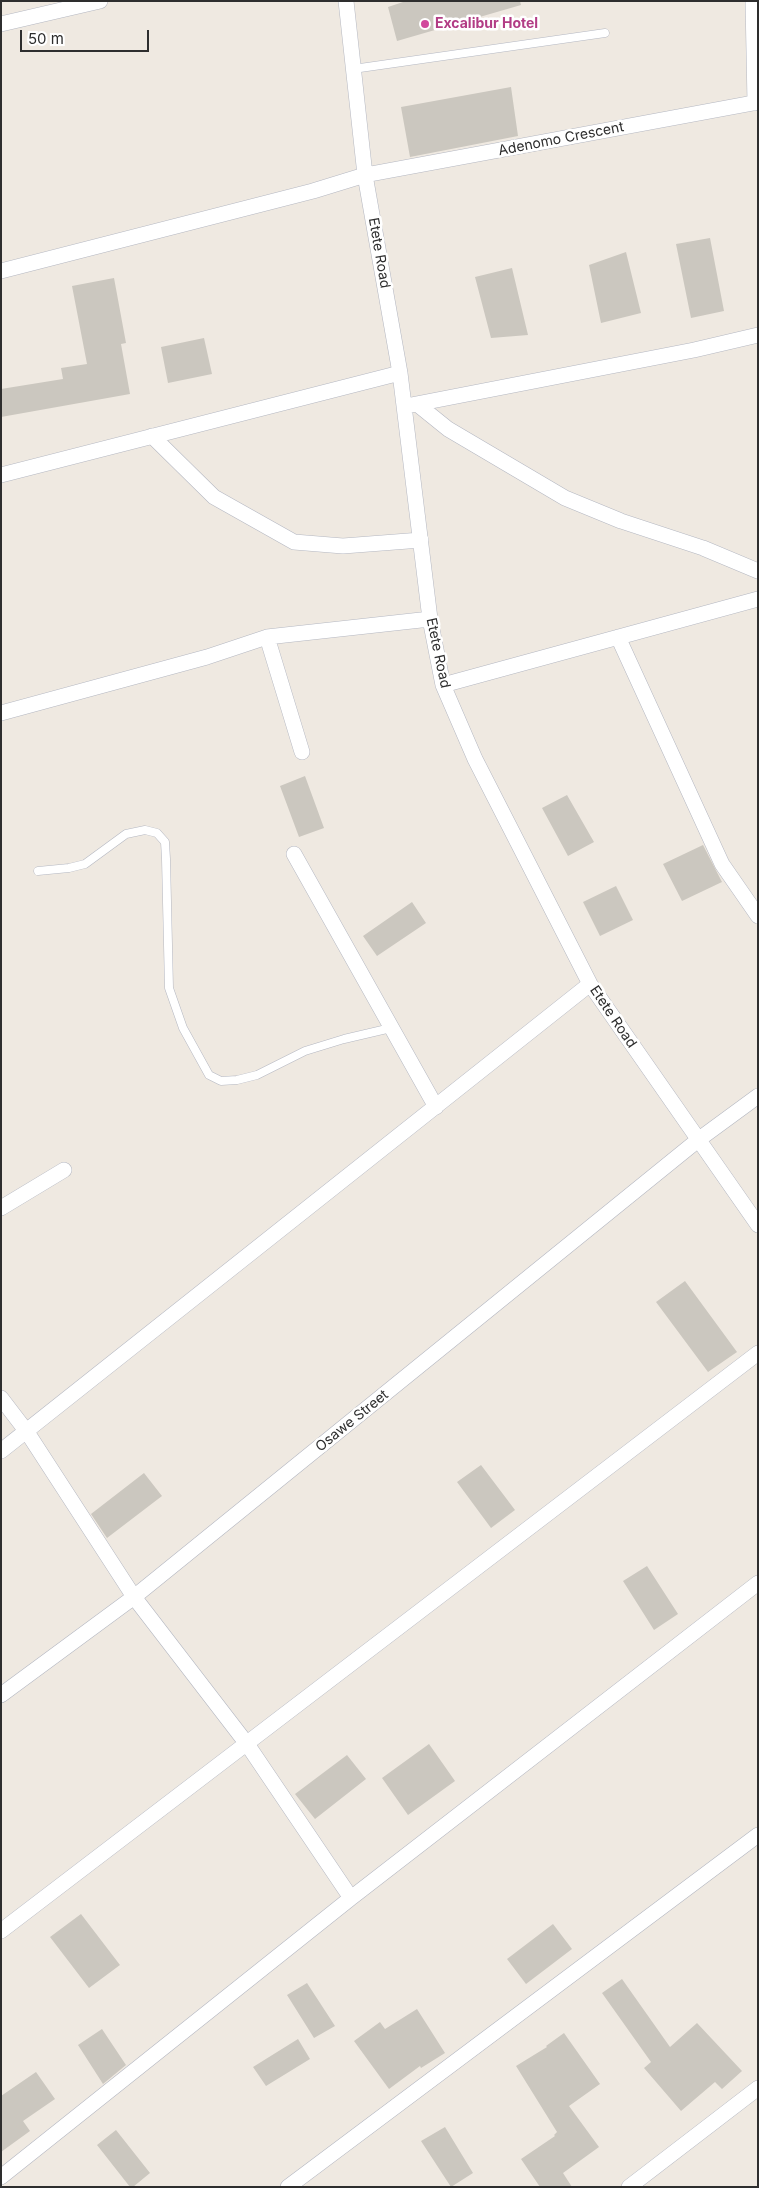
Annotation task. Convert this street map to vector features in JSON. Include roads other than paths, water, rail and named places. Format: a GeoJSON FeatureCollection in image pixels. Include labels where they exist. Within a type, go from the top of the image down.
{"type":"FeatureCollection","features":[{"type":"Feature","properties":{"kind":"street"},"geometry":{"type":"LineString","coordinates":[[1,24],[100,1]]}},
{"type":"Feature","properties":{"kind":"street","name":"Etete Road"},"geometry":{"type":"LineString","coordinates":[[346,1],[365,175],[400,373],[410,405],[421,540],[430,618],[443,685],[475,759],[590,984],[758,1225]]}},
{"type":"Feature","properties":{"kind":"street"},"geometry":{"type":"LineString","coordinates":[[753,1],[756,103]]}},
{"type":"Feature","properties":{"kind":"street","name":"Adenomo Crescent"},"geometry":{"type":"LineString","coordinates":[[1,271],[304,194],[365,175],[756,103]]}},
{"type":"Feature","properties":{"kind":"street"},"geometry":{"type":"LineString","coordinates":[[410,405],[694,350],[758,335]]}},
{"type":"Feature","properties":{"kind":"street"},"geometry":{"type":"LineString","coordinates":[[1,475],[400,373]]}},
{"type":"Feature","properties":{"kind":"street"},"geometry":{"type":"LineString","coordinates":[[410,405],[565,498],[621,521],[703,548],[758,571]]}},
{"type":"Feature","properties":{"kind":"street"},"geometry":{"type":"LineString","coordinates":[[152,436],[214,497],[294,542],[343,546],[421,540]]}},
{"type":"Feature","properties":{"kind":"street"},"geometry":{"type":"LineString","coordinates":[[443,685],[758,599]]}},
{"type":"Feature","properties":{"kind":"street"},"geometry":{"type":"LineString","coordinates":[[1,712],[206,657],[266,636],[430,618]]}},
{"type":"Feature","properties":{"kind":"street"},"geometry":{"type":"LineString","coordinates":[[266,636],[302,752]]}},
{"type":"Feature","properties":{"kind":"street"},"geometry":{"type":"LineString","coordinates":[[618,637],[722,864],[758,916]]}},
{"type":"Feature","properties":{"kind":"street"},"geometry":{"type":"LineString","coordinates":[[294,854],[436,1107]]}},
{"type":"Feature","properties":{"kind":"street"},"geometry":{"type":"LineString","coordinates":[[1,1451],[590,984]]}},
{"type":"Feature","properties":{"kind":"street","name":"Osawe Street"},"geometry":{"type":"LineString","coordinates":[[1,1695],[134,1597],[698,1140],[758,1096]]}},
{"type":"Feature","properties":{"kind":"street"},"geometry":{"type":"LineString","coordinates":[[1,1208],[64,1170]]}},
{"type":"Feature","properties":{"kind":"street"},"geometry":{"type":"LineString","coordinates":[[1,1931],[758,1353]]}},
{"type":"Feature","properties":{"kind":"street"},"geometry":{"type":"LineString","coordinates":[[1,1398],[27,1432],[134,1597],[246,1744],[351,1898]]}},
{"type":"Feature","properties":{"kind":"street"},"geometry":{"type":"LineString","coordinates":[[1,2177],[351,1898],[758,1584]]}},
{"type":"Feature","properties":{"kind":"street"},"geometry":{"type":"LineString","coordinates":[[288,2187],[758,1835]]}},
{"type":"Feature","properties":{"kind":"street"},"geometry":{"type":"LineString","coordinates":[[629,2187],[758,2088]]}},
{"type":"Feature","properties":{"kind":"lane"},"geometry":{"type":"LineString","coordinates":[[353,69],[605,34]]}},
{"type":"Feature","properties":{"kind":"lane"},"geometry":{"type":"LineString","coordinates":[[38,871],[69,868],[85,864],[126,834],[145,830],[157,833],[165,842],[169,988],[183,1028],[208,1075],[221,1081],[237,1080],[257,1075],[305,1051],[344,1039],[391,1028]]}},
{"type":"Feature","properties":{"kind":"place","name":"Excalibur Hotel"},"geometry":{"type":"Point","coordinates":[425,24]}}]}
